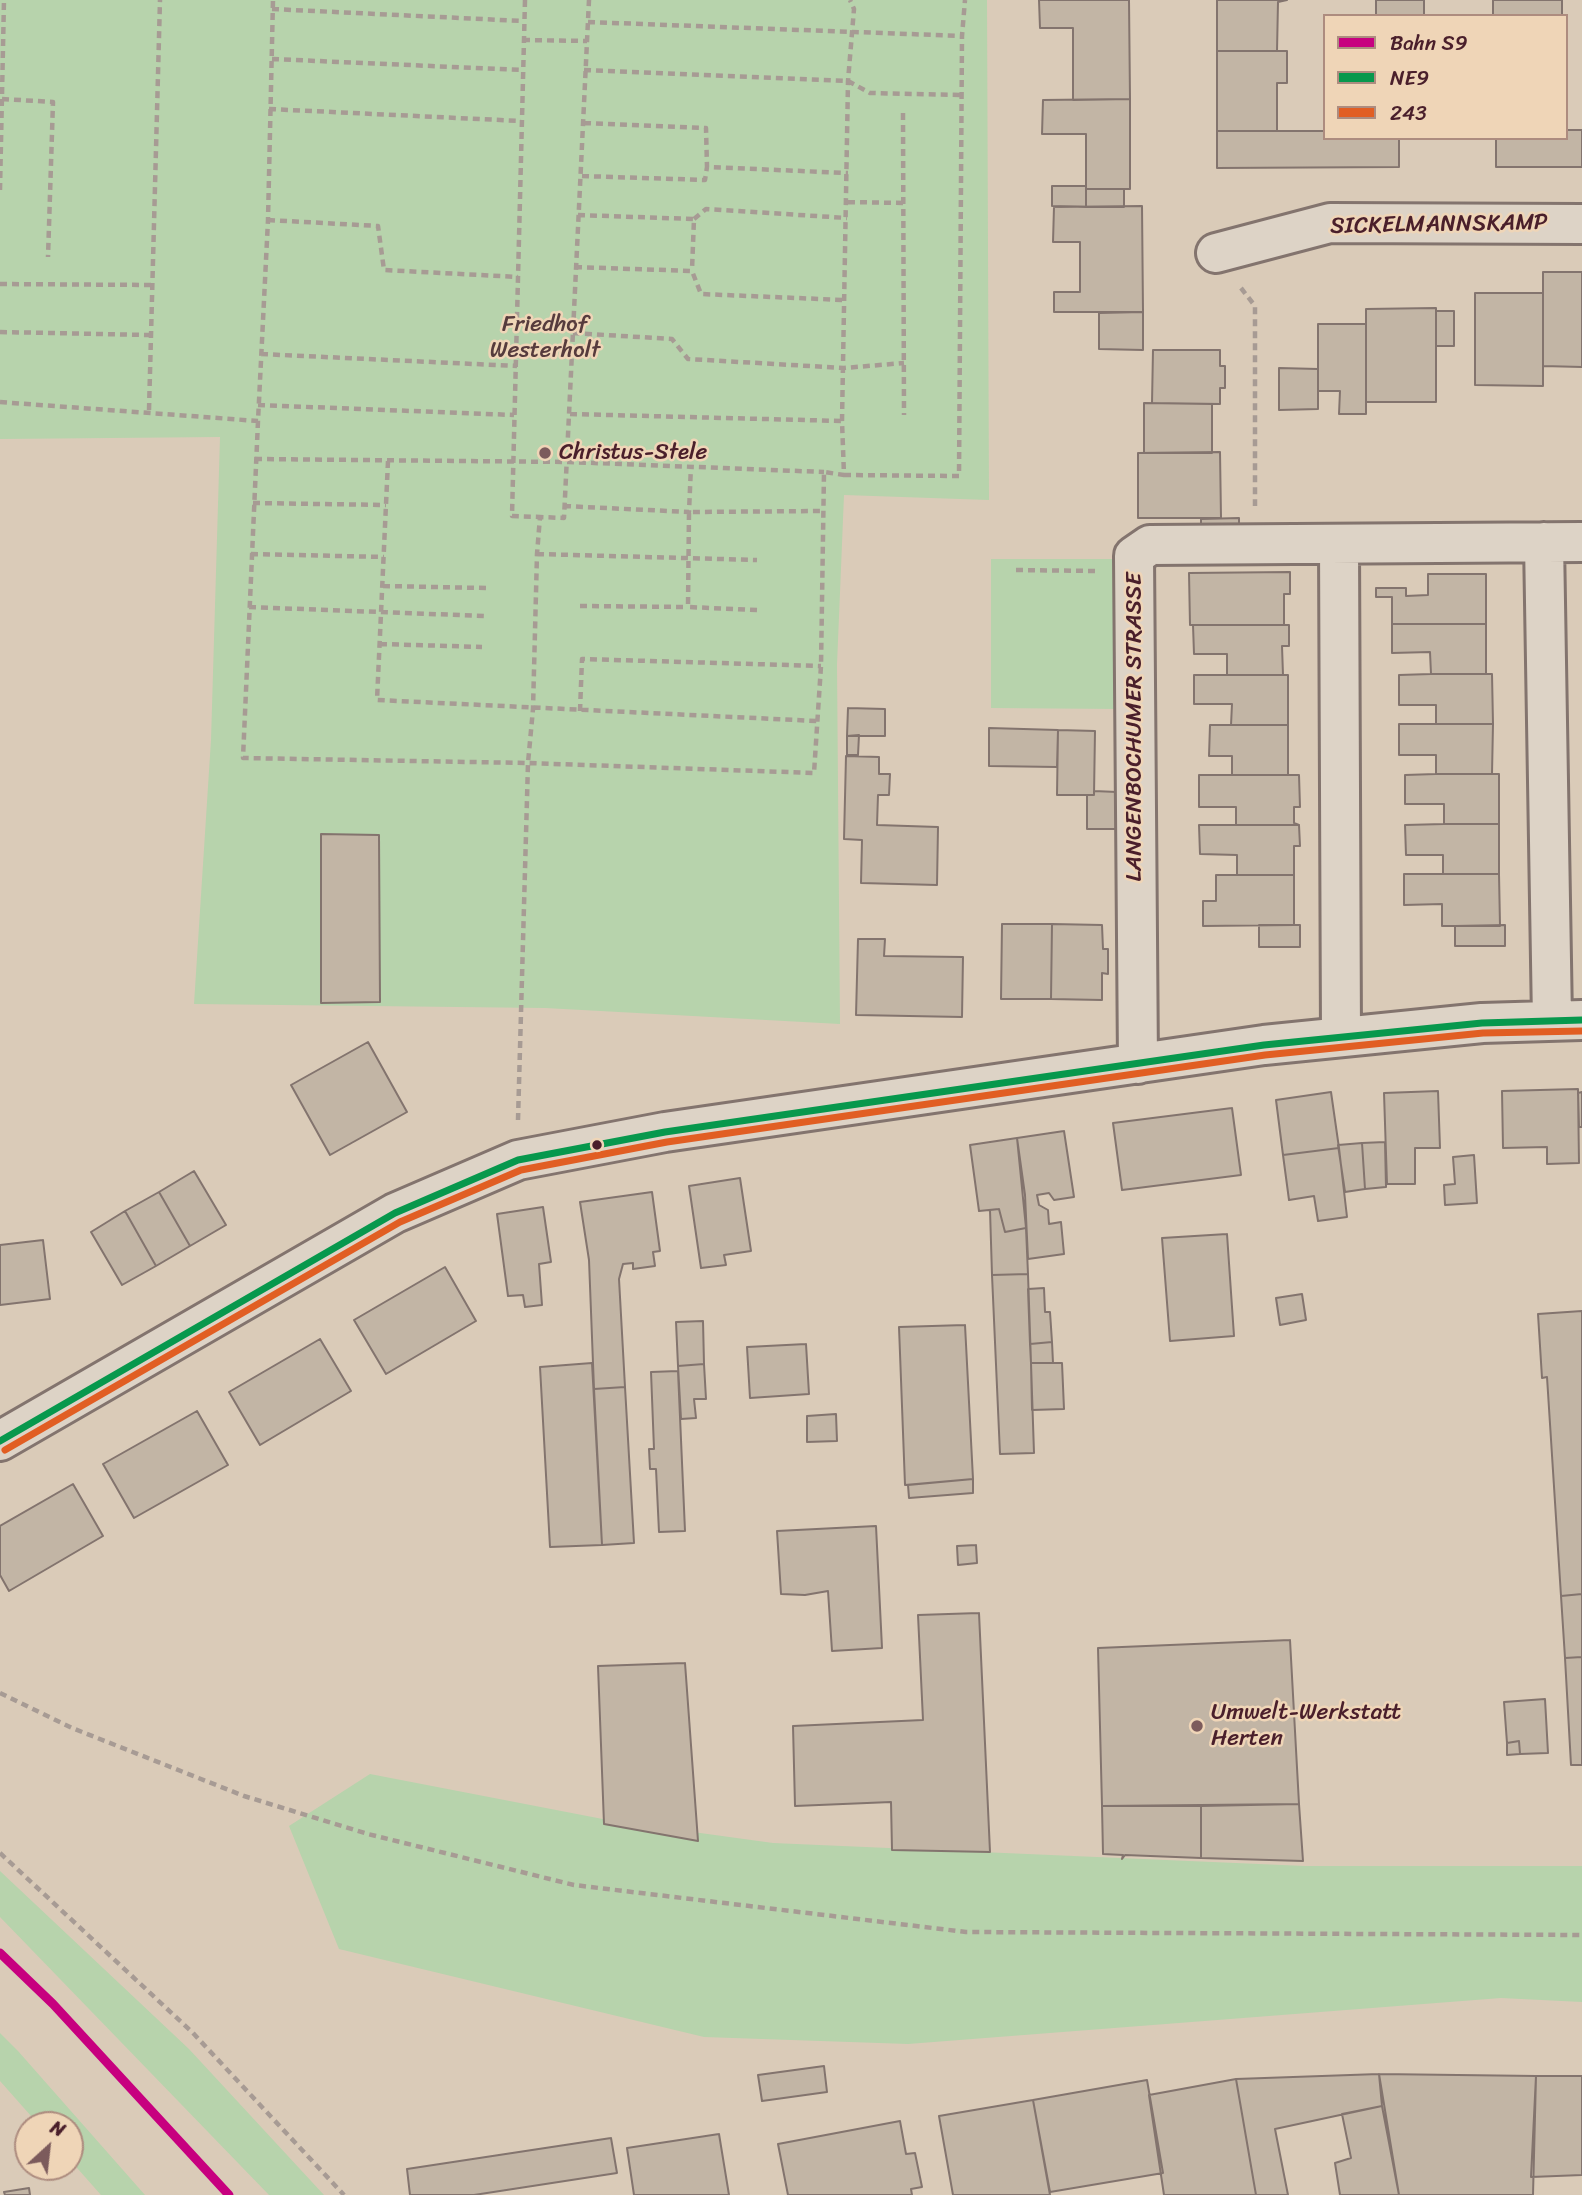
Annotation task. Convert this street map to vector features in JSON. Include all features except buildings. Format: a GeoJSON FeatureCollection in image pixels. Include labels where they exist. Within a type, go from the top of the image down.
{"type":"FeatureCollection","features":[{"type":"Feature","properties":{"kind":"street","name":"SICKELMANNSKAMP"},"geometry":{"type":"LineString","coordinates":[[1216,253],[1330,223],[1582,224]]}},
{"type":"Feature","properties":{"kind":"street"},"geometry":{"type":"LineString","coordinates":[[0,1441],[395,1213],[518,1160],[664,1132],[1341,1035],[1567,1020],[1544,542]]}},
{"type":"Feature","properties":{"kind":"street","name":"LANGENBOCHUMER STRASSE"},"geometry":{"type":"LineString","coordinates":[[1138,1064],[1134,556],[1150,545],[1582,542]]}},
{"type":"Feature","properties":{"kind":"street"},"geometry":{"type":"LineString","coordinates":[[1339,544],[1341,1035]]}},
{"type":"Feature","properties":{"kind":"path"},"geometry":{"type":"LineString","coordinates":[[0,190],[4,0]]}},
{"type":"Feature","properties":{"kind":"path"},"geometry":{"type":"LineString","coordinates":[[149,410],[150,285],[160,0]]}},
{"type":"Feature","properties":{"kind":"path"},"geometry":{"type":"LineString","coordinates":[[273,0],[268,220],[243,758],[527,763],[814,773],[821,666],[824,472]]}},
{"type":"Feature","properties":{"kind":"path"},"geometry":{"type":"LineString","coordinates":[[525,0],[512,516],[565,518],[589,0]]}},
{"type":"Feature","properties":{"kind":"path"},"geometry":{"type":"LineString","coordinates":[[844,475],[842,421],[848,202],[848,81],[854,9],[850,0]]}},
{"type":"Feature","properties":{"kind":"path"},"geometry":{"type":"LineString","coordinates":[[255,459],[569,463],[691,466],[844,475],[958,476],[962,36],[965,0]]}},
{"type":"Feature","properties":{"kind":"path"},"geometry":{"type":"LineString","coordinates":[[272,9],[523,21]]}},
{"type":"Feature","properties":{"kind":"path"},"geometry":{"type":"LineString","coordinates":[[588,22],[962,36]]}},
{"type":"Feature","properties":{"kind":"path"},"geometry":{"type":"LineString","coordinates":[[523,40],[587,41]]}},
{"type":"Feature","properties":{"kind":"path"},"geometry":{"type":"LineString","coordinates":[[272,59],[522,70]]}},
{"type":"Feature","properties":{"kind":"path"},"geometry":{"type":"LineString","coordinates":[[584,70],[848,81],[870,93],[963,95]]}},
{"type":"Feature","properties":{"kind":"path"},"geometry":{"type":"LineString","coordinates":[[2,99],[53,102],[48,257]]}},
{"type":"Feature","properties":{"kind":"path"},"geometry":{"type":"LineString","coordinates":[[269,109],[521,121]]}},
{"type":"Feature","properties":{"kind":"path"},"geometry":{"type":"LineString","coordinates":[[903,114],[904,415]]}},
{"type":"Feature","properties":{"kind":"path"},"geometry":{"type":"LineString","coordinates":[[582,176],[705,180],[708,167],[706,128],[584,123]]}},
{"type":"Feature","properties":{"kind":"path"},"geometry":{"type":"LineString","coordinates":[[708,167],[848,173]]}},
{"type":"Feature","properties":{"kind":"path"},"geometry":{"type":"LineString","coordinates":[[848,202],[904,203]]}},
{"type":"Feature","properties":{"kind":"path"},"geometry":{"type":"LineString","coordinates":[[578,215],[694,219],[706,208],[847,218]]}},
{"type":"Feature","properties":{"kind":"path"},"geometry":{"type":"LineString","coordinates":[[694,219],[692,271],[701,294],[844,300]]}},
{"type":"Feature","properties":{"kind":"path"},"geometry":{"type":"LineString","coordinates":[[268,220],[378,226],[384,270],[518,277]]}},
{"type":"Feature","properties":{"kind":"path"},"geometry":{"type":"LineString","coordinates":[[1216,253],[1255,306],[1255,545]]}},
{"type":"Feature","properties":{"kind":"path"},"geometry":{"type":"LineString","coordinates":[[575,267],[692,271]]}},
{"type":"Feature","properties":{"kind":"path"},"geometry":{"type":"LineString","coordinates":[[0,284],[150,285]]}},
{"type":"Feature","properties":{"kind":"path"},"geometry":{"type":"LineString","coordinates":[[0,332],[149,335]]}},
{"type":"Feature","properties":{"kind":"path"},"geometry":{"type":"LineString","coordinates":[[573,333],[672,340],[688,359],[844,368],[904,363]]}},
{"type":"Feature","properties":{"kind":"path"},"geometry":{"type":"LineString","coordinates":[[261,354],[517,366]]}},
{"type":"Feature","properties":{"kind":"path"},"geometry":{"type":"LineString","coordinates":[[0,402],[149,410],[258,421]]}},
{"type":"Feature","properties":{"kind":"path"},"geometry":{"type":"LineString","coordinates":[[258,405],[514,415]]}},
{"type":"Feature","properties":{"kind":"path"},"geometry":{"type":"LineString","coordinates":[[570,414],[842,421]]}},
{"type":"Feature","properties":{"kind":"path"},"geometry":{"type":"LineString","coordinates":[[388,461],[377,700],[817,721]]}},
{"type":"Feature","properties":{"kind":"path"},"geometry":{"type":"LineString","coordinates":[[688,607],[691,466]]}},
{"type":"Feature","properties":{"kind":"path"},"geometry":{"type":"LineString","coordinates":[[253,503],[387,505]]}},
{"type":"Feature","properties":{"kind":"path"},"geometry":{"type":"LineString","coordinates":[[564,506],[690,512],[822,510]]}},
{"type":"Feature","properties":{"kind":"path"},"geometry":{"type":"LineString","coordinates":[[518,1160],[527,763],[533,709],[540,517]]}},
{"type":"Feature","properties":{"kind":"path"},"geometry":{"type":"LineString","coordinates":[[251,554],[384,557]]}},
{"type":"Feature","properties":{"kind":"path"},"geometry":{"type":"LineString","coordinates":[[537,554],[757,559]]}},
{"type":"Feature","properties":{"kind":"path"},"geometry":{"type":"LineString","coordinates":[[1016,570],[1134,572]]}},
{"type":"Feature","properties":{"kind":"path"},"geometry":{"type":"LineString","coordinates":[[383,586],[486,588]]}},
{"type":"Feature","properties":{"kind":"path"},"geometry":{"type":"LineString","coordinates":[[580,606],[757,610]]}},
{"type":"Feature","properties":{"kind":"path"},"geometry":{"type":"LineString","coordinates":[[249,607],[484,616]]}},
{"type":"Feature","properties":{"kind":"path"},"geometry":{"type":"LineString","coordinates":[[380,644],[482,647]]}},
{"type":"Feature","properties":{"kind":"path"},"geometry":{"type":"LineString","coordinates":[[580,711],[582,659],[821,666]]}},
{"type":"Feature","properties":{"kind":"path"},"geometry":{"type":"LineString","coordinates":[[0,1693],[72,1728],[244,1796],[368,1834],[574,1885],[966,1932],[1582,1936]]}},
{"type":"Feature","properties":{"kind":"path"},"geometry":{"type":"LineString","coordinates":[[0,1853],[193,2033],[344,2195]]}},
{"type":"Feature","properties":{"kind":"green space","name":"Friedhof Westerholt"},"geometry":{"type":"Polygon","coordinates":[[[0,0],[987,0],[989,500],[844,495],[837,665],[840,1024],[545,1008],[194,1004],[211,740],[220,437],[0,439],[0,0]]]}},
{"type":"Feature","properties":{"kind":"green space"},"geometry":{"type":"Polygon","coordinates":[[[991,559],[1120,559],[1120,709],[991,708],[991,559]]]}},
{"type":"Feature","properties":{"kind":"green space"},"geometry":{"type":"Polygon","coordinates":[[[370,1774],[613,1821],[773,1843],[1305,1866],[1582,1866],[1582,2002],[1501,1998],[908,2044],[704,2037],[339,1949],[289,1826],[370,1774]]]}},
{"type":"Feature","properties":{"kind":"green space"},"geometry":{"type":"Polygon","coordinates":[[[0,1871],[189,2049],[324,2195],[269,2195],[0,1917],[0,1871]]]}},
{"type":"Feature","properties":{"kind":"green space"},"geometry":{"type":"Polygon","coordinates":[[[0,2033],[71,2111],[27,2111],[0,2081],[0,2033]]]}},
{"type":"Feature","properties":{"kind":"green space"},"geometry":{"type":"Polygon","coordinates":[[[84,2126],[145,2195],[101,2195],[84,2176],[84,2126]]]}},
{"type":"Feature","properties":{"kind":"rail line","name":"S9"},"geometry":{"type":"LineString","coordinates":[[0,1953],[53,2004],[229,2195]]}},
{"type":"Feature","properties":{"kind":"transit line","name":"NE9"},"geometry":{"type":"LineString","coordinates":[[0,1441],[395,1213],[518,1160],[665,1132],[1264,1045],[1482,1023],[1582,1020]]}},
{"type":"Feature","properties":{"kind":"transit line","name":"243"},"geometry":{"type":"LineString","coordinates":[[5,1450],[400,1222],[521,1170],[667,1142],[1265,1055],[1483,1033],[1582,1031]]}},
{"type":"Feature","properties":{"kind":"place","name":"Christus-Stele"},"geometry":{"type":"Point","coordinates":[545,453]}},
{"type":"Feature","properties":{"kind":"place","name":"Umwelt-Werkstatt Herten"},"geometry":{"type":"Point","coordinates":[1197,1726]}}]}
